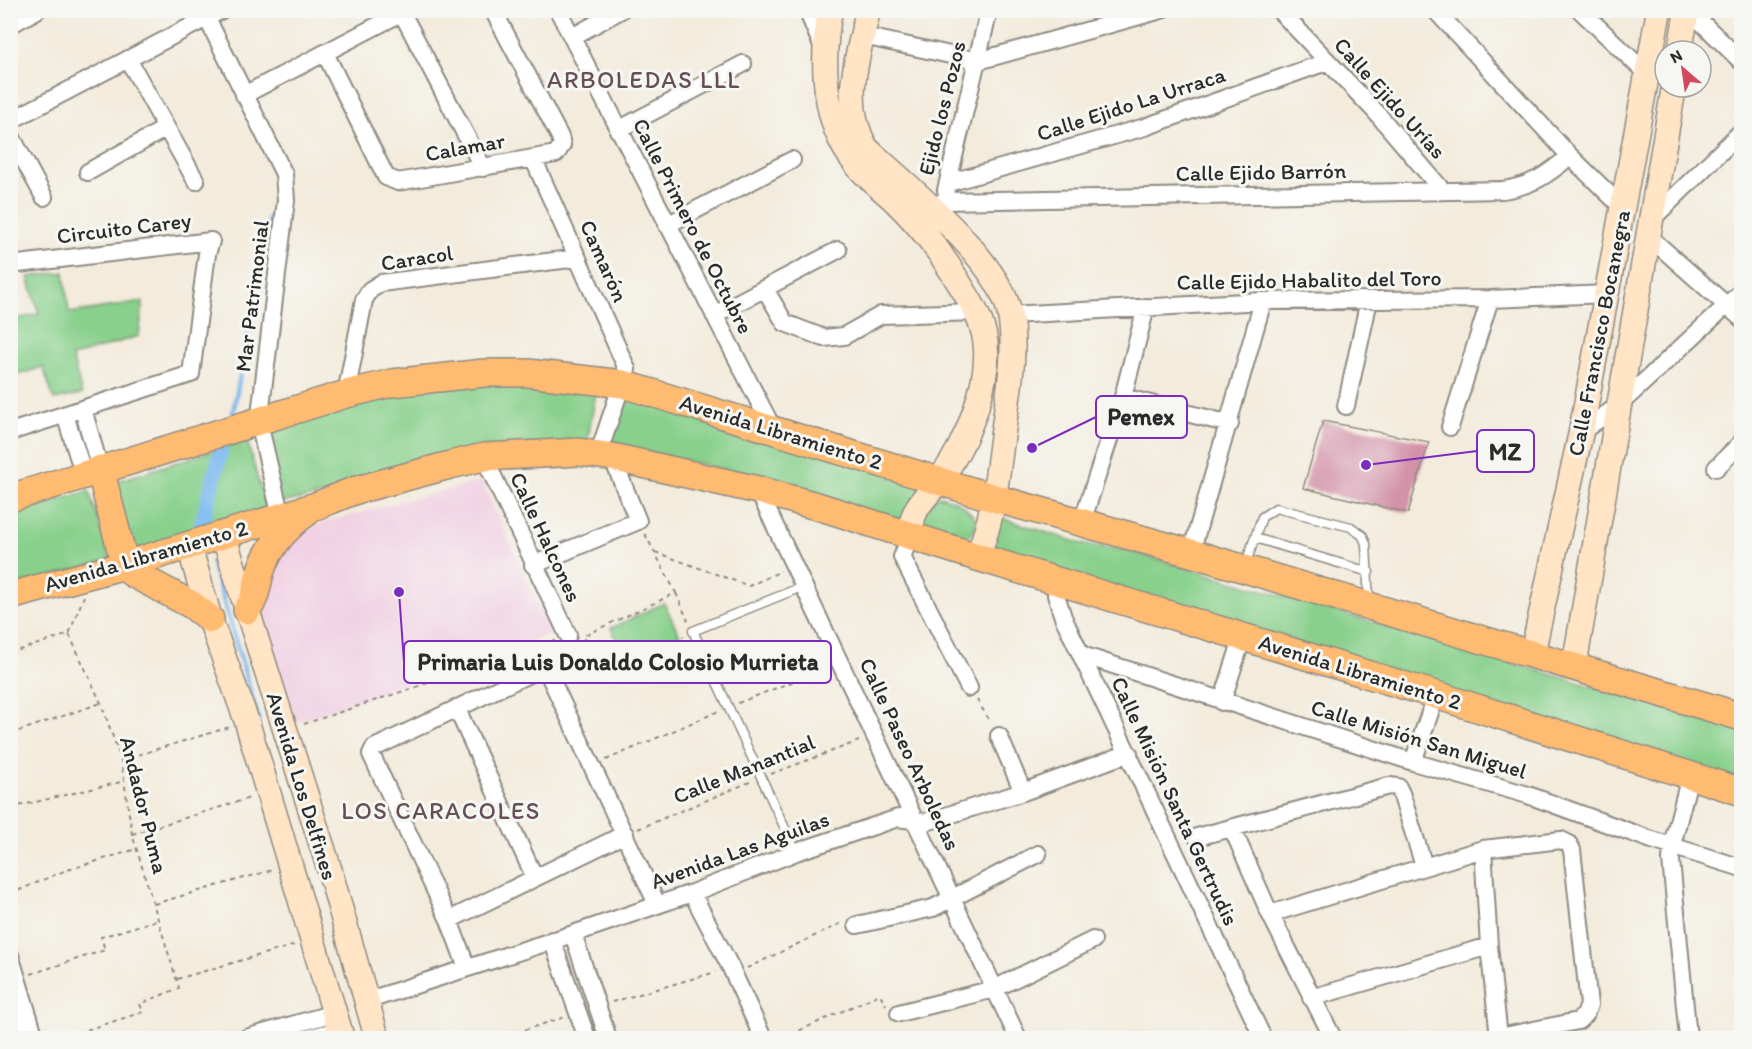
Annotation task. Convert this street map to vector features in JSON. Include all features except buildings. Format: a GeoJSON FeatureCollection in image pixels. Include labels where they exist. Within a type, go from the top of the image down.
{"type":"FeatureCollection","features":[{"type":"Feature","properties":{"kind":"main road","name":"Avenida Libramiento 2"},"geometry":{"type":"LineString","coordinates":[[10,498],[259,423],[346,394],[392,383],[484,373],[528,372],[623,384],[994,498],[1244,569],[1742,717]]}},
{"type":"Feature","properties":{"kind":"main road","name":"Avenida Libramiento 2"},"geometry":{"type":"LineString","coordinates":[[10,596],[125,565],[316,506],[353,491],[484,458],[579,452],[758,490],[1436,695],[1742,792]]}},
{"type":"Feature","properties":{"kind":"main road"},"geometry":{"type":"LineString","coordinates":[[92,472],[125,565],[132,573],[192,605],[210,619]]}},
{"type":"Feature","properties":{"kind":"main road"},"geometry":{"type":"LineString","coordinates":[[247,610],[255,601],[261,572],[270,551],[287,527],[316,506]]}},
{"type":"Feature","properties":{"kind":"street"},"geometry":{"type":"LineString","coordinates":[[10,25],[37,10]]}},
{"type":"Feature","properties":{"kind":"street","name":"Calamar"},"geometry":{"type":"LineString","coordinates":[[325,53],[386,177],[398,182],[556,154],[562,145],[560,137],[493,10]]}},
{"type":"Feature","properties":{"kind":"street","name":"Calle Primero de Octubre"},"geometry":{"type":"LineString","coordinates":[[558,10],[773,429]]}},
{"type":"Feature","properties":{"kind":"street"},"geometry":{"type":"LineString","coordinates":[[572,37],[621,10]]}},
{"type":"Feature","properties":{"kind":"street"},"geometry":{"type":"LineString","coordinates":[[807,10],[825,55]]}},
{"type":"Feature","properties":{"kind":"street"},"geometry":{"type":"LineString","coordinates":[[830,10],[825,55],[827,98],[843,145],[855,163],[937,246],[976,312],[984,334],[984,372],[967,429],[956,454],[939,480],[916,506],[911,521],[910,537],[902,557],[969,688]]}},
{"type":"Feature","properties":{"kind":"street"},"geometry":{"type":"LineString","coordinates":[[868,10],[852,88],[852,113],[858,134],[866,148],[941,209],[988,269],[999,287],[1010,315],[1010,373],[991,523],[977,557]]}},
{"type":"Feature","properties":{"kind":"street","name":"Ejido los Pozos"},"geometry":{"type":"LineString","coordinates":[[937,246],[941,209],[989,10]]}},
{"type":"Feature","properties":{"kind":"street"},"geometry":{"type":"LineString","coordinates":[[863,36],[978,61],[1161,10]]}},
{"type":"Feature","properties":{"kind":"street","name":"Calle Ejido Urías"},"geometry":{"type":"LineString","coordinates":[[1279,10],[1375,111],[1442,190]]}},
{"type":"Feature","properties":{"kind":"street"},"geometry":{"type":"LineString","coordinates":[[1435,10],[1570,156],[1623,208]]}},
{"type":"Feature","properties":{"kind":"street"},"geometry":{"type":"LineString","coordinates":[[1580,10],[1648,75]]}},
{"type":"Feature","properties":{"kind":"street","name":"Calle Francisco Bocanegra"},"geometry":{"type":"LineString","coordinates":[[1532,655],[1581,432],[1659,10]]}},
{"type":"Feature","properties":{"kind":"street"},"geometry":{"type":"LineString","coordinates":[[10,121],[211,13],[244,95],[404,12],[483,168]]}},
{"type":"Feature","properties":{"kind":"street"},"geometry":{"type":"LineString","coordinates":[[1685,39],[1696,13],[1742,62]]}},
{"type":"Feature","properties":{"kind":"street"},"geometry":{"type":"LineString","coordinates":[[128,59],[196,181]]}},
{"type":"Feature","properties":{"kind":"street","name":"Calle Ejido La Urraca"},"geometry":{"type":"LineString","coordinates":[[948,183],[1145,127],[1326,62]]}},
{"type":"Feature","properties":{"kind":"street"},"geometry":{"type":"LineString","coordinates":[[618,130],[743,64]]}},
{"type":"Feature","properties":{"kind":"street","name":"Mar Patrimonial"},"geometry":{"type":"LineString","coordinates":[[244,95],[284,174],[286,200],[259,423]]}},
{"type":"Feature","properties":{"kind":"street","name":"Calle Francisco Bocanegra"},"geometry":{"type":"LineString","coordinates":[[1574,667],[1672,99]]}},
{"type":"Feature","properties":{"kind":"street"},"geometry":{"type":"LineString","coordinates":[[88,172],[166,128]]}},
{"type":"Feature","properties":{"kind":"street"},"geometry":{"type":"LineString","coordinates":[[1742,131],[1649,228],[1742,319]]}},
{"type":"Feature","properties":{"kind":"street"},"geometry":{"type":"LineString","coordinates":[[10,134],[44,197]]}},
{"type":"Feature","properties":{"kind":"street","name":"Calle Ejido Barrón"},"geometry":{"type":"LineString","coordinates":[[941,209],[1442,190],[1503,190],[1526,186],[1545,177],[1570,156]]}},
{"type":"Feature","properties":{"kind":"street","name":"Camarón"},"geometry":{"type":"LineString","coordinates":[[533,158],[627,369],[623,384]]}},
{"type":"Feature","properties":{"kind":"street"},"geometry":{"type":"LineString","coordinates":[[667,225],[792,160]]}},
{"type":"Feature","properties":{"kind":"street","name":"Circuito Carey"},"geometry":{"type":"LineString","coordinates":[[10,265],[211,241],[191,374],[83,409]]}},
{"type":"Feature","properties":{"kind":"street"},"geometry":{"type":"LineString","coordinates":[[714,315],[838,250]]}},
{"type":"Feature","properties":{"kind":"street","name":"Caracol"},"geometry":{"type":"LineString","coordinates":[[346,394],[364,300],[370,290],[381,283],[578,258]]}},
{"type":"Feature","properties":{"kind":"street"},"geometry":{"type":"LineString","coordinates":[[765,289],[785,323],[825,338],[844,336],[881,315],[976,312]]}},
{"type":"Feature","properties":{"kind":"street"},"geometry":{"type":"LineString","coordinates":[[1581,432],[1619,405],[1742,291]]}},
{"type":"Feature","properties":{"kind":"street","name":"Calle Ejido Habalito del Toro"},"geometry":{"type":"LineString","coordinates":[[1010,315],[1263,301],[1490,299],[1608,294]]}},
{"type":"Feature","properties":{"kind":"street"},"geometry":{"type":"LineString","coordinates":[[1450,427],[1490,299]]}},
{"type":"Feature","properties":{"kind":"street"},"geometry":{"type":"LineString","coordinates":[[1346,406],[1369,300]]}},
{"type":"Feature","properties":{"kind":"street"},"geometry":{"type":"LineString","coordinates":[[1191,554],[1230,424],[1263,301]]}},
{"type":"Feature","properties":{"kind":"street"},"geometry":{"type":"LineString","coordinates":[[1082,522],[1123,397],[1146,307]]}},
{"type":"Feature","properties":{"kind":"street"},"geometry":{"type":"LineString","coordinates":[[533,564],[639,521],[605,456],[623,384]]}},
{"type":"Feature","properties":{"kind":"street"},"geometry":{"type":"LineString","coordinates":[[1123,397],[1230,424]]}},
{"type":"Feature","properties":{"kind":"street"},"geometry":{"type":"LineString","coordinates":[[10,432],[83,409],[92,472]]}},
{"type":"Feature","properties":{"kind":"street"},"geometry":{"type":"LineString","coordinates":[[65,415],[92,472]]}},
{"type":"Feature","properties":{"kind":"street"},"geometry":{"type":"LineString","coordinates":[[259,423],[280,517]]}},
{"type":"Feature","properties":{"kind":"street"},"geometry":{"type":"LineString","coordinates":[[1716,468],[1742,442]]}},
{"type":"Feature","properties":{"kind":"street","name":"Calle Halcones"},"geometry":{"type":"LineString","coordinates":[[484,458],[568,635]]}},
{"type":"Feature","properties":{"kind":"street","name":"Calle Paseo Arboledas"},"geometry":{"type":"LineString","coordinates":[[758,490],[915,821],[954,898],[994,990],[1018,1038]]}},
{"type":"Feature","properties":{"kind":"street","name":"Avenida Los Delfines"},"geometry":{"type":"LineString","coordinates":[[223,534],[329,868],[377,1038]]}},
{"type":"Feature","properties":{"kind":"street","name":"Avenida Los Delfines"},"geometry":{"type":"LineString","coordinates":[[189,545],[210,619],[247,722],[338,1027]]}},
{"type":"Feature","properties":{"kind":"street","name":"Calle Misión Santa Gertrudis"},"geometry":{"type":"LineString","coordinates":[[1059,581],[1056,595],[1082,655],[1263,1038]]}},
{"type":"Feature","properties":{"kind":"street"},"geometry":{"type":"LineString","coordinates":[[1222,702],[1243,636]]}},
{"type":"Feature","properties":{"kind":"street","name":"Calle Misión San Miguel"},"geometry":{"type":"LineString","coordinates":[[1082,655],[1222,702],[1527,795],[1742,868]]}},
{"type":"Feature","properties":{"kind":"street"},"geometry":{"type":"LineString","coordinates":[[468,968],[371,754],[374,748],[535,671],[543,670],[549,675],[657,904]]}},
{"type":"Feature","properties":{"kind":"street"},"geometry":{"type":"LineString","coordinates":[[1413,762],[1436,695]]}},
{"type":"Feature","properties":{"kind":"street"},"geometry":{"type":"LineString","coordinates":[[457,709],[535,878]]}},
{"type":"Feature","properties":{"kind":"street"},"geometry":{"type":"LineString","coordinates":[[999,736],[1023,792]]}},
{"type":"Feature","properties":{"kind":"street","name":"Avenida Las Aguilas"},"geometry":{"type":"LineString","coordinates":[[366,1001],[573,934],[692,893],[796,852],[898,818],[926,822],[1023,792],[1129,753]]}},
{"type":"Feature","properties":{"kind":"street"},"geometry":{"type":"LineString","coordinates":[[1688,1038],[1671,860],[1672,845],[1690,776]]}},
{"type":"Feature","properties":{"kind":"street"},"geometry":{"type":"LineString","coordinates":[[1197,837],[1389,786],[1398,787],[1424,866]]}},
{"type":"Feature","properties":{"kind":"street"},"geometry":{"type":"LineString","coordinates":[[1232,828],[1270,914],[1333,1038]]}},
{"type":"Feature","properties":{"kind":"street"},"geometry":{"type":"LineString","coordinates":[[448,920],[625,834]]}},
{"type":"Feature","properties":{"kind":"street"},"geometry":{"type":"LineString","coordinates":[[1270,914],[1483,849],[1561,840],[1569,844],[1572,850],[1589,1005],[1585,1015],[1578,1021],[1497,1038],[1483,849]]}},
{"type":"Feature","properties":{"kind":"street"},"geometry":{"type":"LineString","coordinates":[[857,925],[933,908],[1038,854]]}},
{"type":"Feature","properties":{"kind":"street"},"geometry":{"type":"LineString","coordinates":[[293,872],[329,868]]}},
{"type":"Feature","properties":{"kind":"street"},"geometry":{"type":"LineString","coordinates":[[692,893],[764,1038]]}},
{"type":"Feature","properties":{"kind":"street"},"geometry":{"type":"LineString","coordinates":[[573,934],[608,1038]]}},
{"type":"Feature","properties":{"kind":"street"},"geometry":{"type":"LineString","coordinates":[[552,940],[587,1038]]}},
{"type":"Feature","properties":{"kind":"street"},"geometry":{"type":"LineString","coordinates":[[893,1011],[994,990],[1093,940]]}},
{"type":"Feature","properties":{"kind":"street"},"geometry":{"type":"LineString","coordinates":[[1311,998],[1489,946]]}},
{"type":"Feature","properties":{"kind":"street"},"geometry":{"type":"LineString","coordinates":[[10,955],[35,1038]]}},
{"type":"Feature","properties":{"kind":"street"},"geometry":{"type":"LineString","coordinates":[[10,1004],[20,1038]]}},
{"type":"Feature","properties":{"kind":"street"},"geometry":{"type":"LineString","coordinates":[[246,1038],[338,1027]]}},
{"type":"Feature","properties":{"kind":"street"},"geometry":{"type":"LineString","coordinates":[[309,1038],[338,1027]]}},
{"type":"Feature","properties":{"kind":"lane"},"geometry":{"type":"LineString","coordinates":[[1244,569],[1262,517],[1276,508],[1351,527],[1363,536],[1366,544],[1369,607]]}},
{"type":"Feature","properties":{"kind":"lane"},"geometry":{"type":"LineString","coordinates":[[1255,538],[1369,572]]}},
{"type":"Feature","properties":{"kind":"lane"},"geometry":{"type":"LineString","coordinates":[[796,852],[693,631],[805,586]]}},
{"type":"Feature","properties":{"kind":"path"},"geometry":{"type":"LineString","coordinates":[[639,521],[676,593],[693,631],[603,679],[583,636],[676,593]]}},
{"type":"Feature","properties":{"kind":"path"},"geometry":{"type":"LineString","coordinates":[[655,552],[749,586],[794,564]]}},
{"type":"Feature","properties":{"kind":"path"},"geometry":{"type":"LineString","coordinates":[[10,653],[69,634],[93,573]]}},
{"type":"Feature","properties":{"kind":"path","name":"Andador Puma"},"geometry":{"type":"LineString","coordinates":[[61,1038],[143,1012],[140,1004],[179,988],[132,834],[122,782],[121,760],[101,703],[69,634]]}},
{"type":"Feature","properties":{"kind":"path"},"geometry":{"type":"LineString","coordinates":[[285,731],[531,650],[568,635]]}},
{"type":"Feature","properties":{"kind":"path"},"geometry":{"type":"LineString","coordinates":[[592,766],[729,706],[842,663]]}},
{"type":"Feature","properties":{"kind":"path"},"geometry":{"type":"LineString","coordinates":[[969,688],[999,736]]}},
{"type":"Feature","properties":{"kind":"path"},"geometry":{"type":"LineString","coordinates":[[10,734],[101,703]]}},
{"type":"Feature","properties":{"kind":"path"},"geometry":{"type":"LineString","coordinates":[[121,760],[247,722]]}},
{"type":"Feature","properties":{"kind":"path","name":"Calle Manantial"},"geometry":{"type":"LineString","coordinates":[[625,834],[760,778],[875,735]]}},
{"type":"Feature","properties":{"kind":"path"},"geometry":{"type":"LineString","coordinates":[[14,807],[122,782]]}},
{"type":"Feature","properties":{"kind":"path"},"geometry":{"type":"LineString","coordinates":[[132,834],[267,792]]}},
{"type":"Feature","properties":{"kind":"path"},"geometry":{"type":"LineString","coordinates":[[10,795],[17,816],[10,818]]}},
{"type":"Feature","properties":{"kind":"path"},"geometry":{"type":"LineString","coordinates":[[10,894],[64,871],[137,849]]}},
{"type":"Feature","properties":{"kind":"path"},"geometry":{"type":"LineString","coordinates":[[154,904],[293,872]]}},
{"type":"Feature","properties":{"kind":"path"},"geometry":{"type":"LineString","coordinates":[[17,978],[105,951],[101,937],[158,919]]}},
{"type":"Feature","properties":{"kind":"path"},"geometry":{"type":"LineString","coordinates":[[177,979],[312,940]]}},
{"type":"Feature","properties":{"kind":"path"},"geometry":{"type":"LineString","coordinates":[[783,1038],[880,994],[893,1011]]}},
{"type":"Feature","properties":{"kind":"path"},"geometry":{"type":"LineString","coordinates":[[499,1038],[578,1012]]}},
{"type":"Feature","properties":{"kind":"shaded area"},"geometry":{"type":"Polygon","coordinates":[[[482,481],[551,634],[296,722],[262,613],[270,571],[292,537],[323,522],[482,481]]]}},
{"type":"Feature","properties":{"kind":"green space"},"geometry":{"type":"Polygon","coordinates":[[[64,272],[69,313],[143,302],[139,336],[72,357],[82,394],[54,400],[43,367],[11,377],[11,320],[39,314],[28,277],[64,272]]]}},
{"type":"Feature","properties":{"kind":"green space"},"geometry":{"type":"Polygon","coordinates":[[[488,377],[597,387],[587,444],[281,503],[262,430],[403,388],[488,377]]]}},
{"type":"Feature","properties":{"kind":"green space"},"geometry":{"type":"Polygon","coordinates":[[[628,395],[928,486],[904,523],[779,482],[608,443],[628,395]]]}},
{"type":"Feature","properties":{"kind":"green space"},"geometry":{"type":"Polygon","coordinates":[[[247,440],[267,513],[128,554],[105,485],[247,440]]]}},
{"type":"Feature","properties":{"kind":"green space"},"geometry":{"type":"Polygon","coordinates":[[[89,491],[110,560],[11,587],[11,514],[89,491]]]}},
{"type":"Feature","properties":{"kind":"green space"},"geometry":{"type":"Polygon","coordinates":[[[937,496],[960,504],[977,521],[974,531],[963,540],[926,530],[919,517],[937,496]]]}},
{"type":"Feature","properties":{"kind":"green space"},"geometry":{"type":"Polygon","coordinates":[[[999,517],[1082,544],[1129,551],[1741,730],[1741,786],[990,551],[999,517]]]}},
{"type":"Feature","properties":{"kind":"green space"},"geometry":{"type":"Polygon","coordinates":[[[664,603],[680,636],[626,661],[611,628],[664,603]]]}},
{"type":"Feature","properties":{"kind":"waterway"},"geometry":{"type":"LineString","coordinates":[[233,413],[269,217]]}},
{"type":"Feature","properties":{"kind":"waterway"},"geometry":{"type":"LineString","coordinates":[[200,530],[221,451]]}},
{"type":"Feature","properties":{"kind":"waterway"},"geometry":{"type":"LineString","coordinates":[[212,562],[259,720]]}},
{"type":"Feature","properties":{"kind":"place","name":"Pemex"},"geometry":{"type":"Point","coordinates":[1032,448]}},
{"type":"Feature","properties":{"kind":"place","name":"MZ"},"geometry":{"type":"Point","coordinates":[1366,465]}},
{"type":"Feature","properties":{"kind":"place","name":"Primaria Luis Donaldo Colosio Murrieta"},"geometry":{"type":"Point","coordinates":[399,592]}},
{"type":"Feature","properties":{"kind":"district","name":"ARBOLEDAS LLL"},"geometry":{"type":"Point","coordinates":[644,79]}},
{"type":"Feature","properties":{"kind":"district","name":"LOS CARACOLES"},"geometry":{"type":"Point","coordinates":[441,810]}}]}
